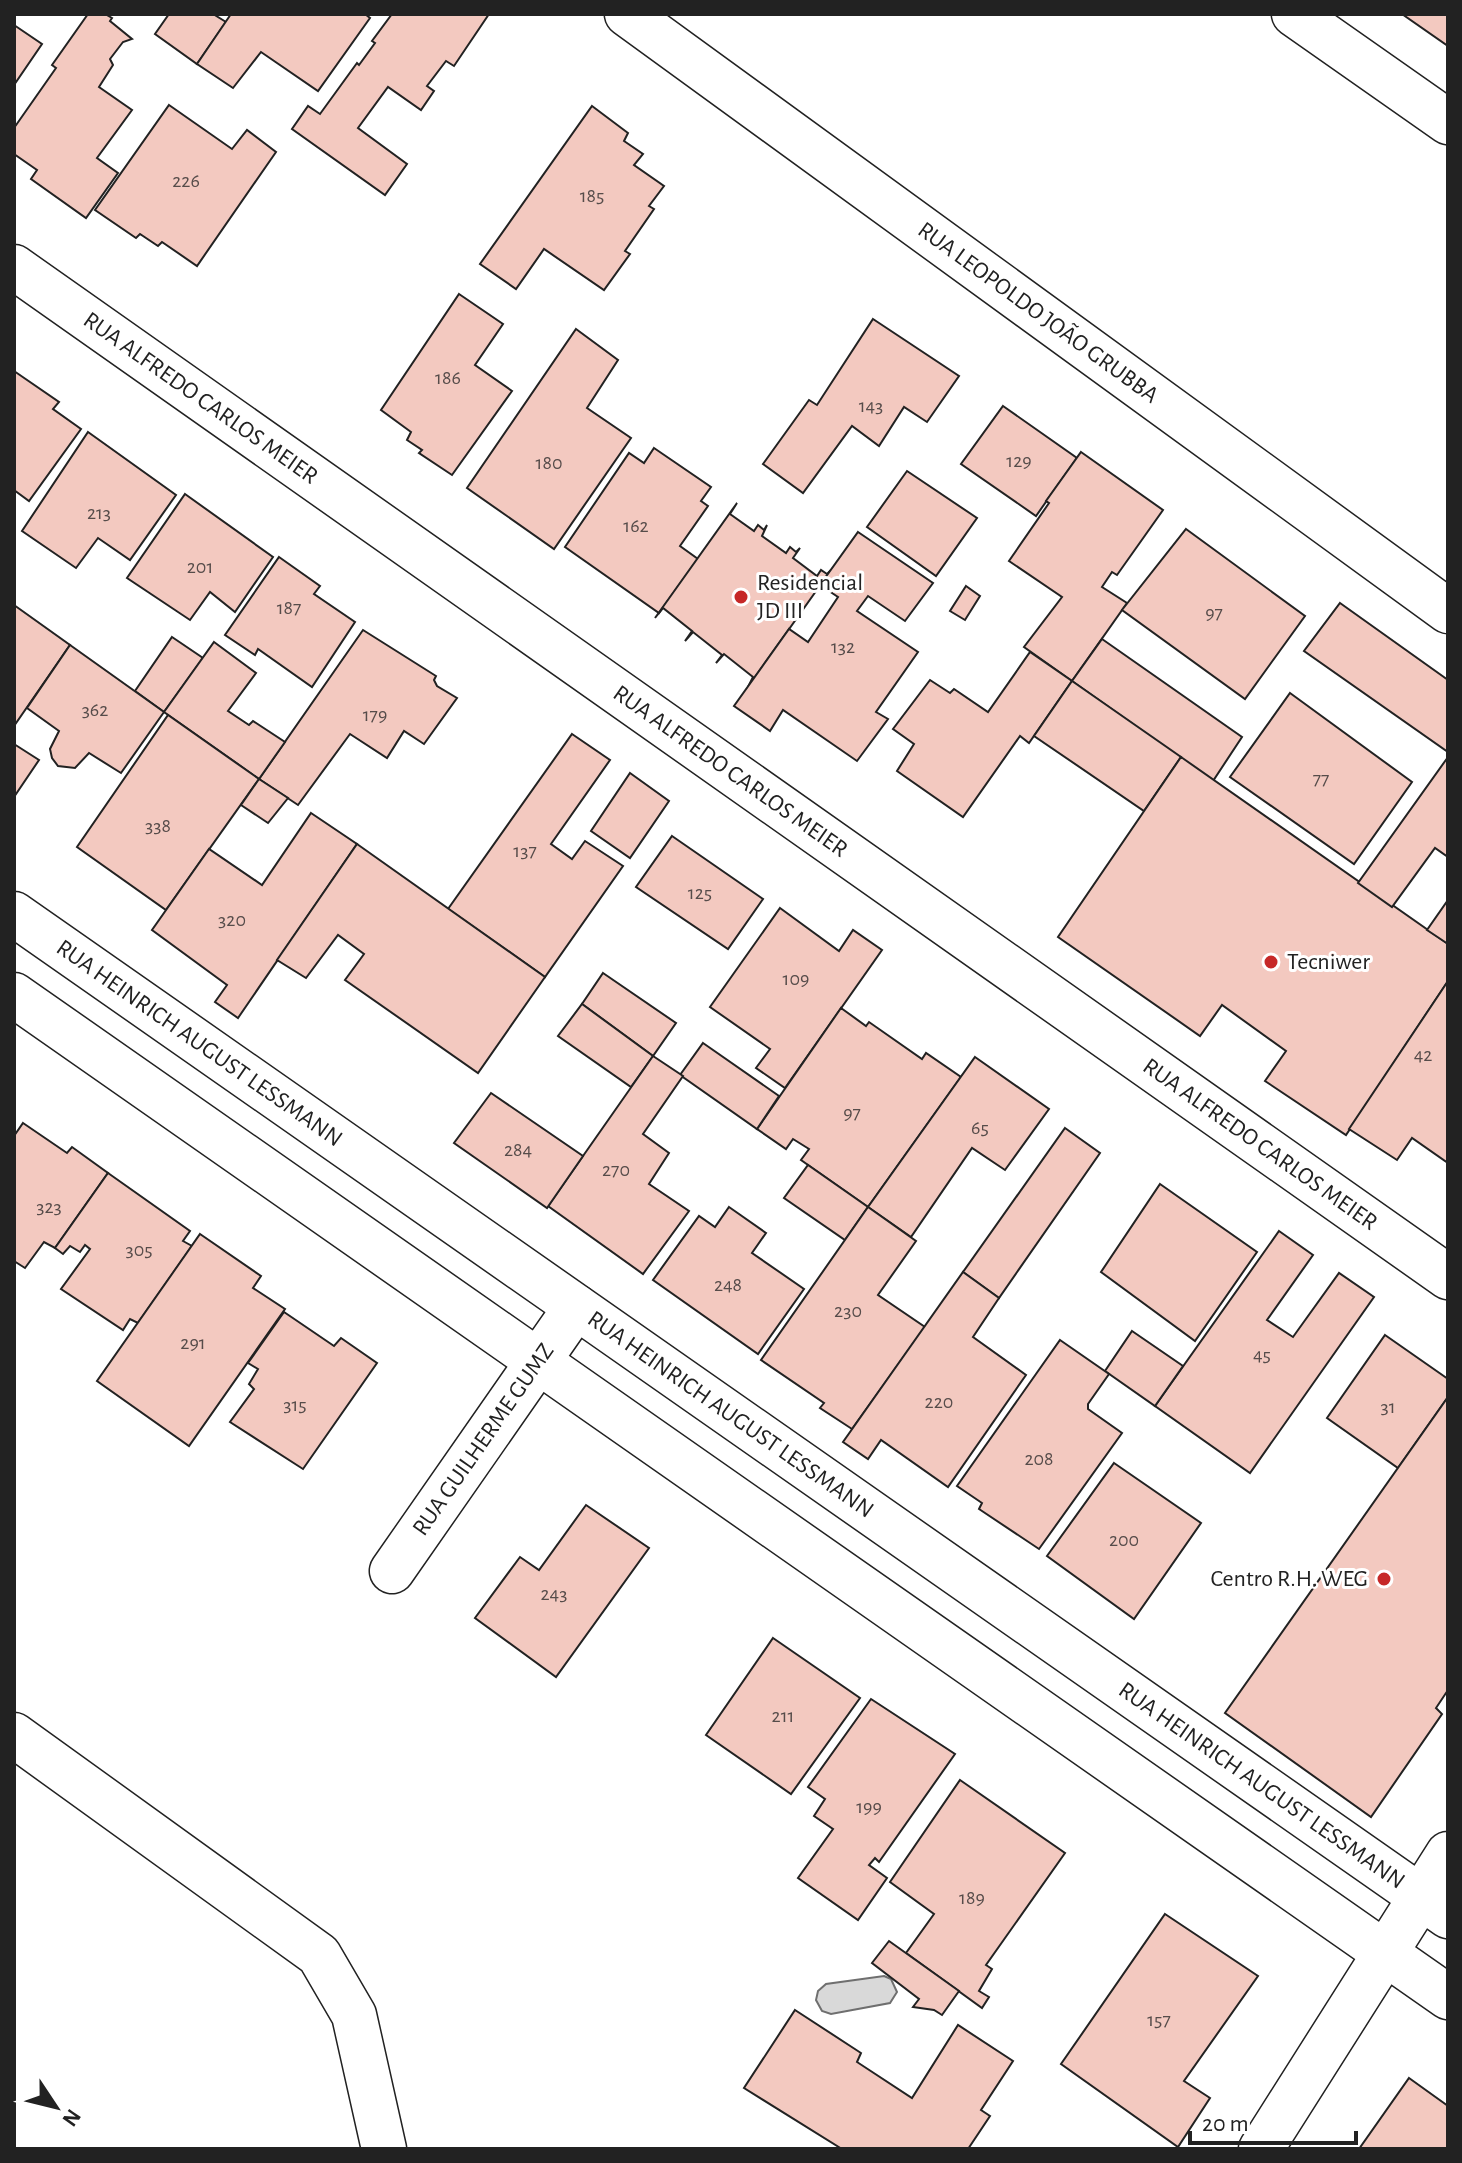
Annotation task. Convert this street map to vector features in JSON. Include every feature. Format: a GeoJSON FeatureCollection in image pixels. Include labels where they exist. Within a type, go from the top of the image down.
{"type":"FeatureCollection","features":[{"type":"Feature","properties":{"kind":"street","name":"RUA LEOPOLDO JOÃO GRUBBA"},"geometry":{"type":"LineString","coordinates":[[627,14],[1448,611]]}},
{"type":"Feature","properties":{"kind":"street"},"geometry":{"type":"LineString","coordinates":[[1294,14],[1448,122]]}},
{"type":"Feature","properties":{"kind":"street","name":"RUA ALFREDO CARLOS MEIER"},"geometry":{"type":"LineString","coordinates":[[14,267],[1448,1277]]}},
{"type":"Feature","properties":{"kind":"street","name":"RUA HEINRICH AUGUST LESSMANN"},"geometry":{"type":"LineString","coordinates":[[14,914],[1434,1907]]}},
{"type":"Feature","properties":{"kind":"street"},"geometry":{"type":"LineString","coordinates":[[14,995],[1448,1997]]}},
{"type":"Feature","properties":{"kind":"street","name":"RUA GUILHERME GUMZ"},"geometry":{"type":"LineString","coordinates":[[392,1571],[576,1307]]}},
{"type":"Feature","properties":{"kind":"street"},"geometry":{"type":"LineString","coordinates":[[14,1735],[319,1955],[354,2015],[384,2149]]}},
{"type":"Feature","properties":{"kind":"street"},"geometry":{"type":"LineString","coordinates":[[1261,2149],[1385,1953],[1434,1907],[1448,1854]]}},
{"type":"Feature","properties":{"kind":"shaded area"},"geometry":{"type":"Polygon","coordinates":[[[884,1976],[891,1979],[897,1992],[890,2003],[831,2014],[822,2011],[816,2000],[818,1991],[826,1984],[884,1976]]]}},
{"type":"Feature","properties":{"kind":"building"},"geometry":{"type":"Polygon","coordinates":[[[88,14],[105,14],[132,39],[123,42],[110,59],[113,65],[99,87],[132,110],[97,158],[118,173],[86,218],[31,179],[37,170],[14,154],[14,128],[56,68],[52,65],[88,14]]]}},
{"type":"Feature","properties":{"kind":"building"},"geometry":{"type":"Polygon","coordinates":[[[169,14],[213,14],[226,22],[197,64],[155,34],[169,14]]]}},
{"type":"Feature","properties":{"kind":"building"},"geometry":{"type":"Polygon","coordinates":[[[231,14],[365,14],[370,18],[318,91],[261,52],[233,88],[197,64],[231,14]]]}},
{"type":"Feature","properties":{"kind":"building"},"geometry":{"type":"Polygon","coordinates":[[[392,14],[489,14],[454,66],[446,61],[427,86],[434,91],[421,110],[388,87],[358,128],[407,164],[385,195],[292,129],[308,106],[320,114],[375,43],[372,41],[392,14]]]}},
{"type":"Feature","properties":{"kind":"building"},"geometry":{"type":"Polygon","coordinates":[[[1402,14],[1448,14],[1448,46],[1402,14]]]}},
{"type":"Feature","properties":{"kind":"building"},"geometry":{"type":"Polygon","coordinates":[[[14,25],[42,44],[14,85],[14,25]]]}},
{"type":"Feature","properties":{"kind":"building"},"geometry":{"type":"Polygon","coordinates":[[[169,105],[232,149],[247,130],[276,152],[197,266],[162,242],[158,246],[140,234],[136,238],[95,210],[169,105]]]}},
{"type":"Feature","properties":{"kind":"building"},"geometry":{"type":"Polygon","coordinates":[[[592,106],[628,133],[624,141],[643,154],[634,165],[664,186],[649,206],[654,209],[625,251],[630,254],[604,290],[544,249],[516,289],[480,264],[592,106]]]}},
{"type":"Feature","properties":{"kind":"building"},"geometry":{"type":"Polygon","coordinates":[[[459,294],[503,324],[475,365],[512,391],[452,475],[419,453],[422,450],[407,440],[411,432],[381,410],[459,294]]]}},
{"type":"Feature","properties":{"kind":"building"},"geometry":{"type":"Polygon","coordinates":[[[873,319],[959,376],[927,422],[904,407],[879,446],[852,426],[803,493],[763,464],[809,400],[817,405],[873,319]]]}},
{"type":"Feature","properties":{"kind":"building"},"geometry":{"type":"Polygon","coordinates":[[[576,329],[618,360],[587,408],[631,438],[554,549],[467,488],[576,329]]]}},
{"type":"Feature","properties":{"kind":"building"},"geometry":{"type":"Polygon","coordinates":[[[14,371],[59,402],[53,409],[81,429],[29,501],[14,490],[14,371]]]}},
{"type":"Feature","properties":{"kind":"building"},"geometry":{"type":"Polygon","coordinates":[[[1003,406],[1077,458],[1036,516],[961,464],[1003,406]]]}},
{"type":"Feature","properties":{"kind":"building"},"geometry":{"type":"Polygon","coordinates":[[[88,432],[176,495],[130,560],[98,538],[76,568],[22,531],[88,432]]]}},
{"type":"Feature","properties":{"kind":"building"},"geometry":{"type":"Polygon","coordinates":[[[654,448],[711,487],[701,501],[708,506],[680,546],[698,559],[659,613],[565,547],[629,453],[644,463],[654,448]]]}},
{"type":"Feature","properties":{"kind":"building"},"geometry":{"type":"Polygon","coordinates":[[[1081,452],[1163,510],[1117,575],[1112,572],[1102,587],[1127,603],[1072,681],[1024,647],[1062,597],[1009,561],[1081,452]]]}},
{"type":"Feature","properties":{"kind":"building"},"geometry":{"type":"Polygon","coordinates":[[[907,471],[977,518],[936,576],[867,527],[907,471]]]}},
{"type":"Feature","properties":{"kind":"building"},"geometry":{"type":"Polygon","coordinates":[[[185,494],[273,557],[235,612],[210,592],[190,620],[127,578],[185,494]]]}},
{"type":"Feature","properties":{"kind":"building","name":"Residencial JD III"},"geometry":{"type":"Polygon","coordinates":[[[737,503],[730,514],[754,531],[758,525],[764,530],[767,525],[762,536],[786,553],[790,547],[796,552],[800,548],[793,558],[817,576],[821,570],[827,574],[831,570],[748,687],[753,677],[724,654],[716,663],[722,655],[693,632],[685,641],[692,631],[663,608],[655,618],[737,503]]]}},
{"type":"Feature","properties":{"kind":"building"},"geometry":{"type":"Polygon","coordinates":[[[1186,529],[1305,616],[1245,699],[1122,610],[1186,529]]]}},
{"type":"Feature","properties":{"kind":"building"},"geometry":{"type":"Polygon","coordinates":[[[858,532],[933,583],[905,621],[868,596],[857,611],[918,652],[876,712],[888,719],[857,761],[783,710],[770,731],[734,706],[789,629],[808,642],[838,597],[820,585],[858,532]]]}},
{"type":"Feature","properties":{"kind":"building"},"geometry":{"type":"Polygon","coordinates":[[[279,557],[320,586],[314,594],[355,622],[312,687],[258,649],[255,655],[225,635],[279,557]]]}},
{"type":"Feature","properties":{"kind":"building"},"geometry":{"type":"Polygon","coordinates":[[[966,586],[980,596],[965,620],[950,611],[966,586]]]}},
{"type":"Feature","properties":{"kind":"building"},"geometry":{"type":"Polygon","coordinates":[[[1340,603],[1448,680],[1448,752],[1304,651],[1340,603]]]}},
{"type":"Feature","properties":{"kind":"building"},"geometry":{"type":"Polygon","coordinates":[[[14,605],[70,645],[14,726],[14,605]]]}},
{"type":"Feature","properties":{"kind":"building"},"geometry":{"type":"Polygon","coordinates":[[[363,630],[436,676],[437,686],[457,698],[424,744],[404,731],[387,758],[350,734],[298,805],[259,779],[363,630]]]}},
{"type":"Feature","properties":{"kind":"building"},"geometry":{"type":"Polygon","coordinates":[[[172,637],[203,658],[164,712],[135,691],[172,637]]]}},
{"type":"Feature","properties":{"kind":"building"},"geometry":{"type":"Polygon","coordinates":[[[1102,639],[1242,737],[1213,781],[1072,681],[1102,639]]]}},
{"type":"Feature","properties":{"kind":"building"},"geometry":{"type":"Polygon","coordinates":[[[214,642],[256,673],[228,711],[249,725],[253,721],[285,742],[259,779],[164,712],[214,642]]]}},
{"type":"Feature","properties":{"kind":"building"},"geometry":{"type":"Polygon","coordinates":[[[70,645],[164,712],[121,773],[89,753],[75,768],[58,766],[50,749],[59,731],[27,708],[70,645]]]}},
{"type":"Feature","properties":{"kind":"building"},"geometry":{"type":"Polygon","coordinates":[[[1030,652],[1072,681],[1029,743],[1020,736],[963,817],[897,771],[914,744],[893,729],[930,680],[950,693],[954,689],[988,712],[1030,652]]]}},
{"type":"Feature","properties":{"kind":"building"},"geometry":{"type":"Polygon","coordinates":[[[1072,681],[1181,757],[1144,811],[1034,736],[1072,681]]]}},
{"type":"Feature","properties":{"kind":"building"},"geometry":{"type":"Polygon","coordinates":[[[1290,693],[1412,782],[1354,864],[1230,777],[1290,693]]]}},
{"type":"Feature","properties":{"kind":"building"},"geometry":{"type":"Polygon","coordinates":[[[168,715],[259,779],[166,910],[77,847],[168,715]]]}},
{"type":"Feature","properties":{"kind":"building"},"geometry":{"type":"Polygon","coordinates":[[[572,734],[610,760],[551,844],[572,859],[585,841],[623,866],[545,977],[448,909],[572,734]]]}},
{"type":"Feature","properties":{"kind":"building"},"geometry":{"type":"Polygon","coordinates":[[[14,744],[39,760],[14,797],[14,744]]]}},
{"type":"Feature","properties":{"kind":"building","name":"Tecniwer"},"geometry":{"type":"Polygon","coordinates":[[[1181,757],[1448,944],[1448,981],[1346,1135],[1265,1081],[1286,1051],[1222,1005],[1200,1036],[1058,937],[1181,757]]]}},
{"type":"Feature","properties":{"kind":"building"},"geometry":{"type":"Polygon","coordinates":[[[1448,757],[1448,857],[1435,848],[1392,907],[1358,883],[1448,757]]]}},
{"type":"Feature","properties":{"kind":"building"},"geometry":{"type":"Polygon","coordinates":[[[630,773],[669,801],[630,858],[591,831],[630,773]]]}},
{"type":"Feature","properties":{"kind":"building"},"geometry":{"type":"Polygon","coordinates":[[[259,779],[288,798],[268,823],[241,805],[259,779]]]}},
{"type":"Feature","properties":{"kind":"building"},"geometry":{"type":"Polygon","coordinates":[[[311,813],[357,844],[238,1018],[215,1002],[227,985],[152,930],[209,849],[262,885],[311,813]]]}},
{"type":"Feature","properties":{"kind":"building"},"geometry":{"type":"Polygon","coordinates":[[[672,836],[763,899],[728,949],[636,887],[672,836]]]}},
{"type":"Feature","properties":{"kind":"building"},"geometry":{"type":"Polygon","coordinates":[[[357,844],[545,977],[478,1073],[345,980],[364,954],[338,935],[306,978],[277,960],[357,844]]]}},
{"type":"Feature","properties":{"kind":"building"},"geometry":{"type":"Polygon","coordinates":[[[1448,900],[1448,944],[1427,930],[1448,900]]]}},
{"type":"Feature","properties":{"kind":"building"},"geometry":{"type":"Polygon","coordinates":[[[780,908],[839,951],[853,930],[882,950],[785,1088],[756,1068],[770,1049],[710,1007],[780,908]]]}},
{"type":"Feature","properties":{"kind":"building"},"geometry":{"type":"Polygon","coordinates":[[[603,973],[676,1023],[653,1056],[582,1004],[603,973]]]}},
{"type":"Feature","properties":{"kind":"building"},"geometry":{"type":"Polygon","coordinates":[[[1448,981],[1448,1163],[1412,1138],[1397,1160],[1349,1129],[1448,981]]]}},
{"type":"Feature","properties":{"kind":"building"},"geometry":{"type":"Polygon","coordinates":[[[582,1004],[653,1056],[631,1087],[558,1036],[582,1004]]]}},
{"type":"Feature","properties":{"kind":"building"},"geometry":{"type":"Polygon","coordinates":[[[841,1008],[866,1026],[869,1022],[922,1059],[926,1053],[961,1077],[868,1207],[801,1160],[809,1149],[793,1139],[786,1149],[757,1129],[841,1008]]]}},
{"type":"Feature","properties":{"kind":"building"},"geometry":{"type":"Polygon","coordinates":[[[703,1043],[779,1096],[757,1129],[680,1075],[703,1043]]]}},
{"type":"Feature","properties":{"kind":"building"},"geometry":{"type":"Polygon","coordinates":[[[653,1056],[683,1076],[643,1134],[669,1153],[649,1184],[689,1211],[643,1274],[548,1206],[653,1056]]]}},
{"type":"Feature","properties":{"kind":"building"},"geometry":{"type":"Polygon","coordinates":[[[975,1057],[1049,1109],[1005,1170],[972,1148],[911,1237],[868,1207],[975,1057]]]}},
{"type":"Feature","properties":{"kind":"building"},"geometry":{"type":"Polygon","coordinates":[[[491,1093],[583,1156],[547,1208],[454,1143],[491,1093]]]}},
{"type":"Feature","properties":{"kind":"building"},"geometry":{"type":"Polygon","coordinates":[[[23,1123],[67,1153],[72,1147],[108,1173],[55,1248],[44,1242],[25,1268],[14,1261],[14,1136],[23,1123]]]}},
{"type":"Feature","properties":{"kind":"building"},"geometry":{"type":"Polygon","coordinates":[[[1065,1128],[1100,1153],[999,1298],[963,1272],[1065,1128]]]}},
{"type":"Feature","properties":{"kind":"building"},"geometry":{"type":"Polygon","coordinates":[[[808,1165],[868,1207],[845,1240],[784,1198],[808,1165]]]}},
{"type":"Feature","properties":{"kind":"building"},"geometry":{"type":"Polygon","coordinates":[[[108,1173],[190,1231],[183,1241],[192,1246],[138,1323],[130,1319],[123,1330],[61,1289],[90,1249],[85,1245],[80,1252],[70,1246],[63,1254],[55,1248],[108,1173]]]}},
{"type":"Feature","properties":{"kind":"building"},"geometry":{"type":"Polygon","coordinates":[[[1160,1184],[1257,1252],[1195,1341],[1101,1272],[1160,1184]]]}},
{"type":"Feature","properties":{"kind":"building"},"geometry":{"type":"Polygon","coordinates":[[[729,1207],[766,1233],[752,1253],[804,1289],[758,1354],[653,1280],[699,1216],[715,1227],[729,1207]]]}},
{"type":"Feature","properties":{"kind":"building"},"geometry":{"type":"Polygon","coordinates":[[[868,1207],[916,1241],[878,1295],[925,1327],[852,1429],[820,1408],[824,1403],[761,1360],[868,1207]]]}},
{"type":"Feature","properties":{"kind":"building"},"geometry":{"type":"Polygon","coordinates":[[[1279,1231],[1313,1255],[1267,1320],[1293,1337],[1339,1273],[1374,1297],[1250,1473],[1155,1406],[1279,1231]]]}},
{"type":"Feature","properties":{"kind":"building"},"geometry":{"type":"Polygon","coordinates":[[[200,1234],[261,1276],[253,1288],[285,1309],[189,1446],[97,1381],[200,1234]]]}},
{"type":"Feature","properties":{"kind":"building"},"geometry":{"type":"Polygon","coordinates":[[[963,1272],[999,1298],[973,1337],[1026,1375],[948,1487],[881,1440],[868,1459],[843,1442],[963,1272]]]}},
{"type":"Feature","properties":{"kind":"building"},"geometry":{"type":"Polygon","coordinates":[[[284,1312],[334,1346],[341,1338],[377,1363],[303,1469],[230,1422],[254,1389],[249,1384],[258,1369],[248,1363],[284,1312]]]}},
{"type":"Feature","properties":{"kind":"building"},"geometry":{"type":"Polygon","coordinates":[[[1132,1331],[1183,1366],[1155,1406],[1105,1371],[1132,1331]]]}},
{"type":"Feature","properties":{"kind":"building"},"geometry":{"type":"Polygon","coordinates":[[[1385,1335],[1448,1379],[1448,1397],[1398,1468],[1327,1418],[1385,1335]]]}},
{"type":"Feature","properties":{"kind":"building"},"geometry":{"type":"Polygon","coordinates":[[[1060,1340],[1109,1374],[1088,1404],[1088,1409],[1122,1433],[1039,1549],[979,1509],[982,1503],[957,1486],[1060,1340]]]}},
{"type":"Feature","properties":{"kind":"building","name":"Centro R.H. WEG"},"geometry":{"type":"Polygon","coordinates":[[[1448,1397],[1448,1690],[1436,1708],[1442,1714],[1371,1817],[1225,1713],[1448,1397]]]}},
{"type":"Feature","properties":{"kind":"building"},"geometry":{"type":"Polygon","coordinates":[[[1114,1463],[1201,1523],[1134,1619],[1047,1556],[1114,1463]]]}},
{"type":"Feature","properties":{"kind":"building"},"geometry":{"type":"Polygon","coordinates":[[[586,1505],[649,1548],[556,1677],[475,1618],[520,1557],[539,1570],[586,1505]]]}},
{"type":"Feature","properties":{"kind":"building"},"geometry":{"type":"Polygon","coordinates":[[[773,1638],[860,1698],[791,1794],[706,1735],[773,1638]]]}},
{"type":"Feature","properties":{"kind":"building"},"geometry":{"type":"Polygon","coordinates":[[[871,1699],[955,1754],[879,1862],[875,1858],[869,1865],[887,1878],[858,1920],[798,1878],[833,1829],[814,1816],[825,1799],[808,1787],[871,1699]]]}},
{"type":"Feature","properties":{"kind":"building"},"geometry":{"type":"Polygon","coordinates":[[[960,1780],[1065,1853],[986,1965],[992,1969],[979,1991],[989,1997],[982,2008],[906,1953],[934,1914],[890,1882],[960,1780]]]}},
{"type":"Feature","properties":{"kind":"building"},"geometry":{"type":"Polygon","coordinates":[[[1165,1914],[1258,1976],[1184,2081],[1210,2098],[1178,2147],[1061,2064],[1165,1914]]]}},
{"type":"Feature","properties":{"kind":"building"},"geometry":{"type":"Polygon","coordinates":[[[889,1941],[959,1991],[942,2015],[934,2010],[913,2007],[919,1999],[872,1963],[889,1941]]]}},
{"type":"Feature","properties":{"kind":"building"},"geometry":{"type":"Polygon","coordinates":[[[795,2010],[861,2053],[857,2062],[912,2098],[958,2025],[1013,2061],[981,2110],[990,2116],[968,2149],[842,2149],[744,2088],[795,2010]]]}},
{"type":"Feature","properties":{"kind":"building"},"geometry":{"type":"Polygon","coordinates":[[[1409,2078],[1448,2106],[1448,2149],[1359,2149],[1409,2078]]]}},
{"type":"Feature","properties":{"kind":"place","name":"Residencial JD III"},"geometry":{"type":"Point","coordinates":[741,597]}},
{"type":"Feature","properties":{"kind":"place","name":"Tecniwer"},"geometry":{"type":"Point","coordinates":[1271,962]}},
{"type":"Feature","properties":{"kind":"place","name":"Centro R.H. WEG"},"geometry":{"type":"Point","coordinates":[1384,1579]}}]}
